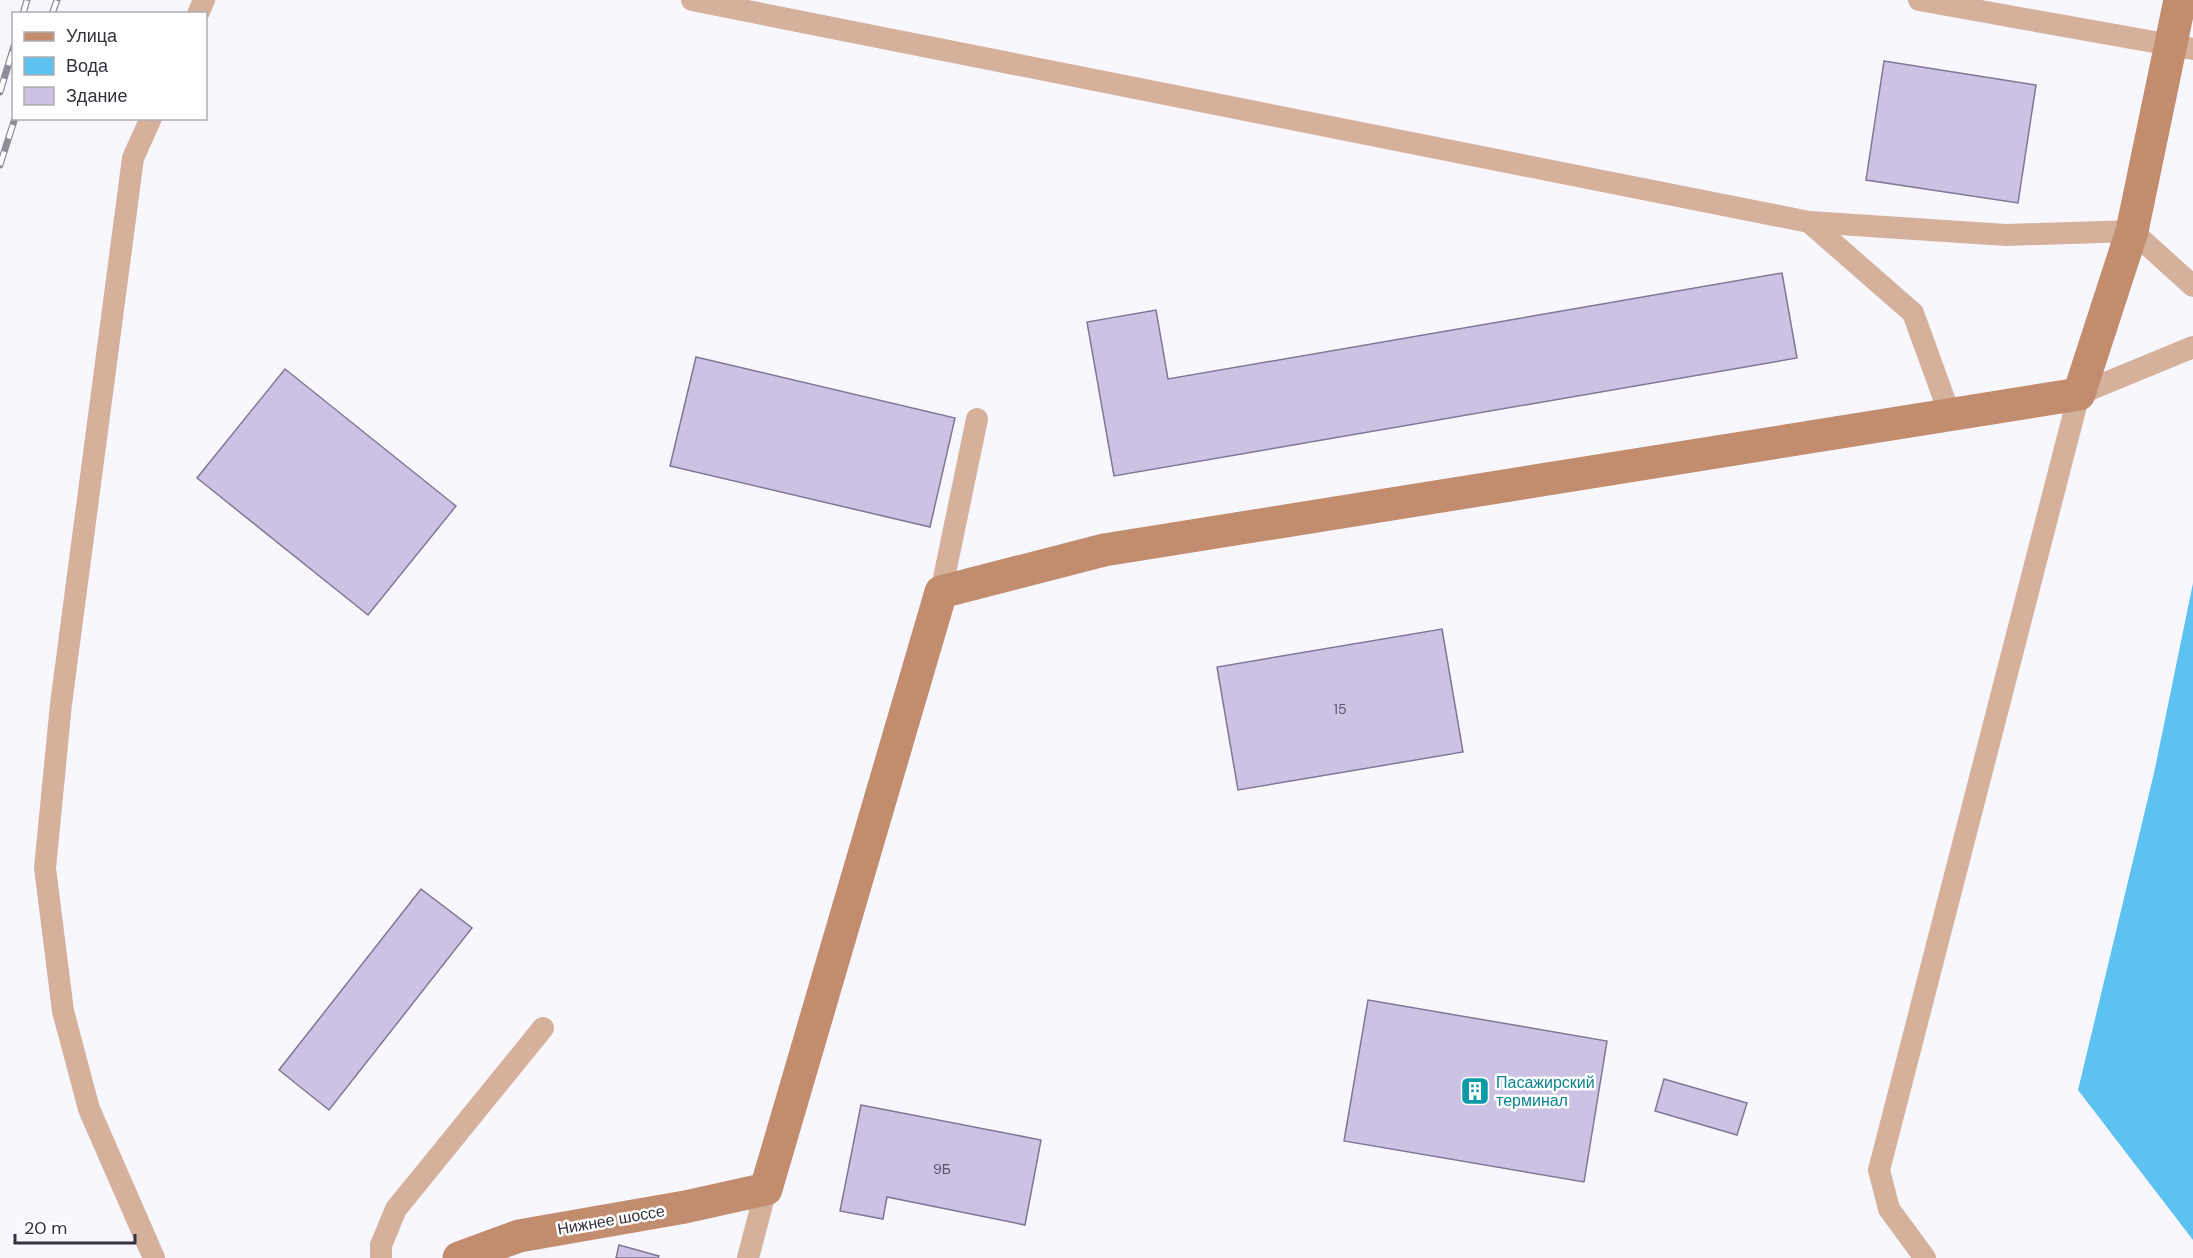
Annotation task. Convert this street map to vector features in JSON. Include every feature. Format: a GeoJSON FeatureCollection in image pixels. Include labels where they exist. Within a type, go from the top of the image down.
{"type":"FeatureCollection","features":[{"type":"Feature","properties":{"kind":"main road"},"geometry":{"type":"LineString","coordinates":[[766,1189],[941,592],[1104,550],[2079,394],[2132,231],[2182,46],[2180,0]]}},
{"type":"Feature","properties":{"kind":"main road","name":"Нижнее шоссе"},"geometry":{"type":"LineString","coordinates":[[459,1258],[519,1236],[685,1207],[766,1189]]}},
{"type":"Feature","properties":{"kind":"lane"},"geometry":{"type":"LineString","coordinates":[[692,0],[1809,222],[2006,235],[2132,231],[2193,286]]}},
{"type":"Feature","properties":{"kind":"lane"},"geometry":{"type":"LineString","coordinates":[[1919,0],[2182,46]]}},
{"type":"Feature","properties":{"kind":"lane"},"geometry":{"type":"LineString","coordinates":[[150,120],[133,158],[61,704],[45,867],[63,1011],[90,1109],[154,1258]]}},
{"type":"Feature","properties":{"kind":"lane"},"geometry":{"type":"LineString","coordinates":[[1809,222],[1913,313],[1950,415]]}},
{"type":"Feature","properties":{"kind":"lane"},"geometry":{"type":"LineString","coordinates":[[1925,1258],[1889,1209],[1879,1170],[2079,394],[2193,347]]}},
{"type":"Feature","properties":{"kind":"lane"},"geometry":{"type":"LineString","coordinates":[[941,592],[977,419]]}},
{"type":"Feature","properties":{"kind":"lane"},"geometry":{"type":"LineString","coordinates":[[381,1258],[381,1245],[396,1209],[543,1028]]}},
{"type":"Feature","properties":{"kind":"lane"},"geometry":{"type":"LineString","coordinates":[[748,1258],[766,1189]]}},
{"type":"Feature","properties":{"kind":"water"},"geometry":{"type":"Polygon","coordinates":[[[2193,583],[2193,1240],[2078,1090],[2154,773],[2193,583]]]}},
{"type":"Feature","properties":{"kind":"building"},"geometry":{"type":"Polygon","coordinates":[[[1884,61],[2036,85],[2018,203],[1866,180],[1884,61]]]}},
{"type":"Feature","properties":{"kind":"building"},"geometry":{"type":"Polygon","coordinates":[[[1782,273],[1797,358],[1114,476],[1087,322],[1156,310],[1168,379],[1782,273]]]}},
{"type":"Feature","properties":{"kind":"building"},"geometry":{"type":"Polygon","coordinates":[[[696,357],[955,418],[930,527],[670,466],[696,357]]]}},
{"type":"Feature","properties":{"kind":"building"},"geometry":{"type":"Polygon","coordinates":[[[285,369],[456,506],[368,615],[197,478],[285,369]]]}},
{"type":"Feature","properties":{"kind":"building"},"geometry":{"type":"Polygon","coordinates":[[[1442,629],[1463,752],[1238,790],[1217,667],[1442,629]]]}},
{"type":"Feature","properties":{"kind":"building"},"geometry":{"type":"Polygon","coordinates":[[[421,889],[472,928],[329,1110],[279,1070],[421,889]]]}},
{"type":"Feature","properties":{"kind":"building","name":"Пасажирский терминал"},"geometry":{"type":"Polygon","coordinates":[[[1368,1000],[1607,1041],[1584,1182],[1344,1141],[1368,1000]]]}},
{"type":"Feature","properties":{"kind":"building"},"geometry":{"type":"Polygon","coordinates":[[[1664,1079],[1747,1103],[1737,1135],[1655,1111],[1664,1079]]]}},
{"type":"Feature","properties":{"kind":"building"},"geometry":{"type":"Polygon","coordinates":[[[861,1105],[1041,1140],[1025,1225],[887,1197],[883,1219],[840,1211],[861,1105]]]}},
{"type":"Feature","properties":{"kind":"building"},"geometry":{"type":"Polygon","coordinates":[[[619,1245],[659,1256],[658,1258],[616,1258],[619,1245]]]}},
{"type":"Feature","properties":{"kind":"railway"},"geometry":{"type":"LineString","coordinates":[[24,12],[27,0]]}},
{"type":"Feature","properties":{"kind":"railway"},"geometry":{"type":"LineString","coordinates":[[53,12],[57,0]]}},
{"type":"Feature","properties":{"kind":"railway"},"geometry":{"type":"LineString","coordinates":[[0,92],[12,53]]}},
{"type":"Feature","properties":{"kind":"railway"},"geometry":{"type":"LineString","coordinates":[[0,165],[14,120]]}},
{"type":"Feature","properties":{"kind":"place","name":"Пасажирский терминал"},"geometry":{"type":"Point","coordinates":[1475,1091]}}]}
